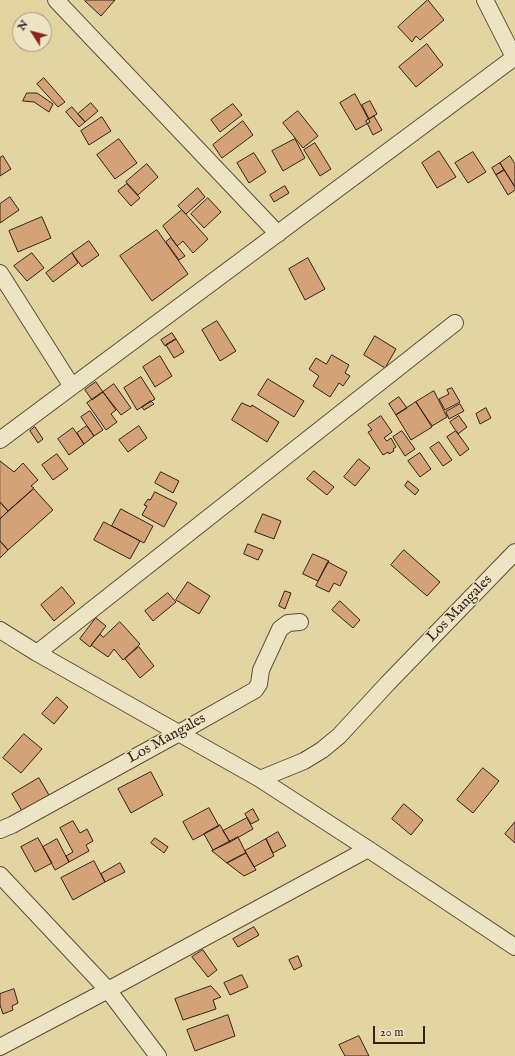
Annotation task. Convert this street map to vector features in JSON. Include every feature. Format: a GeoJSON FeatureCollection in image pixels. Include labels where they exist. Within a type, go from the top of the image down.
{"type":"FeatureCollection","features":[{"type":"Feature","properties":{"kind":"street"},"geometry":{"type":"LineString","coordinates":[[56,0],[278,234]]}},
{"type":"Feature","properties":{"kind":"street"},"geometry":{"type":"LineString","coordinates":[[0,440],[515,57],[485,0]]}},
{"type":"Feature","properties":{"kind":"street"},"geometry":{"type":"LineString","coordinates":[[0,273],[71,386]]}},
{"type":"Feature","properties":{"kind":"street"},"geometry":{"type":"LineString","coordinates":[[37,653],[455,323]]}},
{"type":"Feature","properties":{"kind":"street","name":"Los Mangales"},"geometry":{"type":"LineString","coordinates":[[260,779],[304,761],[322,750],[339,736],[388,683],[515,552]]}},
{"type":"Feature","properties":{"kind":"street","name":"Los Mangales"},"geometry":{"type":"LineString","coordinates":[[0,830],[12,825],[255,690],[259,684],[262,670],[280,629],[283,625],[288,623],[300,622]]}},
{"type":"Feature","properties":{"kind":"street"},"geometry":{"type":"LineString","coordinates":[[0,630],[37,653],[260,779],[368,848],[515,947]]}},
{"type":"Feature","properties":{"kind":"street"},"geometry":{"type":"LineString","coordinates":[[0,1047],[108,990],[368,848]]}},
{"type":"Feature","properties":{"kind":"street"},"geometry":{"type":"LineString","coordinates":[[0,875],[108,990],[158,1056]]}},
{"type":"Feature","properties":{"kind":"building"},"geometry":{"type":"Polygon","coordinates":[[[115,0],[101,16],[85,1],[115,0]]]}},
{"type":"Feature","properties":{"kind":"building"},"geometry":{"type":"Polygon","coordinates":[[[428,0],[444,20],[420,40],[416,36],[412,42],[398,27],[428,0]]]}},
{"type":"Feature","properties":{"kind":"building"},"geometry":{"type":"Polygon","coordinates":[[[427,44],[443,65],[416,87],[399,67],[427,44]]]}},
{"type":"Feature","properties":{"kind":"building"},"geometry":{"type":"Polygon","coordinates":[[[44,78],[65,102],[58,107],[37,84],[44,78]]]}},
{"type":"Feature","properties":{"kind":"building"},"geometry":{"type":"Polygon","coordinates":[[[27,93],[37,93],[53,104],[49,112],[34,102],[23,101],[27,93]]]}},
{"type":"Feature","properties":{"kind":"building"},"geometry":{"type":"Polygon","coordinates":[[[355,94],[370,122],[356,130],[340,103],[355,94]]]}},
{"type":"Feature","properties":{"kind":"building"},"geometry":{"type":"Polygon","coordinates":[[[370,101],[377,114],[369,119],[362,105],[370,101]]]}},
{"type":"Feature","properties":{"kind":"building"},"geometry":{"type":"Polygon","coordinates":[[[91,103],[98,111],[85,122],[78,114],[91,103]]]}},
{"type":"Feature","properties":{"kind":"building"},"geometry":{"type":"Polygon","coordinates":[[[233,104],[242,115],[220,132],[211,120],[233,104]]]}},
{"type":"Feature","properties":{"kind":"building"},"geometry":{"type":"Polygon","coordinates":[[[72,107],[85,122],[79,127],[66,112],[72,107]]]}},
{"type":"Feature","properties":{"kind":"building"},"geometry":{"type":"Polygon","coordinates":[[[298,111],[318,136],[303,148],[283,123],[298,111]]]}},
{"type":"Feature","properties":{"kind":"building"},"geometry":{"type":"Polygon","coordinates":[[[374,116],[382,130],[373,135],[366,121],[374,116]]]}},
{"type":"Feature","properties":{"kind":"building"},"geometry":{"type":"Polygon","coordinates":[[[102,117],[111,131],[89,145],[81,131],[102,117]]]}},
{"type":"Feature","properties":{"kind":"building"},"geometry":{"type":"Polygon","coordinates":[[[243,121],[253,135],[222,158],[213,145],[243,121]]]}},
{"type":"Feature","properties":{"kind":"building"},"geometry":{"type":"Polygon","coordinates":[[[119,139],[137,163],[115,179],[97,155],[119,139]]]}},
{"type":"Feature","properties":{"kind":"building"},"geometry":{"type":"Polygon","coordinates":[[[295,139],[305,158],[283,171],[272,151],[295,139]]]}},
{"type":"Feature","properties":{"kind":"building"},"geometry":{"type":"Polygon","coordinates":[[[315,143],[331,169],[320,176],[304,150],[315,143]]]}},
{"type":"Feature","properties":{"kind":"building"},"geometry":{"type":"Polygon","coordinates":[[[439,151],[456,177],[437,188],[422,163],[439,151]]]}},
{"type":"Feature","properties":{"kind":"building"},"geometry":{"type":"Polygon","coordinates":[[[473,152],[486,172],[468,183],[455,163],[473,152]]]}},
{"type":"Feature","properties":{"kind":"building"},"geometry":{"type":"Polygon","coordinates":[[[254,153],[266,172],[249,183],[237,163],[254,153]]]}},
{"type":"Feature","properties":{"kind":"building"},"geometry":{"type":"Polygon","coordinates":[[[3,156],[11,169],[0,176],[0,158],[3,156]]]}},
{"type":"Feature","properties":{"kind":"building"},"geometry":{"type":"Polygon","coordinates":[[[510,156],[515,164],[515,187],[500,163],[510,156]]]}},
{"type":"Feature","properties":{"kind":"building"},"geometry":{"type":"Polygon","coordinates":[[[500,163],[504,170],[496,175],[492,168],[500,163]]]}},
{"type":"Feature","properties":{"kind":"building"},"geometry":{"type":"Polygon","coordinates":[[[147,164],[158,177],[138,195],[126,182],[147,164]]]}},
{"type":"Feature","properties":{"kind":"building"},"geometry":{"type":"Polygon","coordinates":[[[504,170],[515,187],[515,190],[508,195],[496,175],[504,170]]]}},
{"type":"Feature","properties":{"kind":"building"},"geometry":{"type":"Polygon","coordinates":[[[127,184],[140,198],[131,206],[118,191],[127,184]]]}},
{"type":"Feature","properties":{"kind":"building"},"geometry":{"type":"Polygon","coordinates":[[[285,186],[289,193],[274,202],[270,195],[285,186]]]}},
{"type":"Feature","properties":{"kind":"building"},"geometry":{"type":"Polygon","coordinates":[[[198,188],[205,197],[186,214],[178,206],[198,188]]]}},
{"type":"Feature","properties":{"kind":"building"},"geometry":{"type":"Polygon","coordinates":[[[10,197],[19,210],[0,223],[0,204],[10,197]]]}},
{"type":"Feature","properties":{"kind":"building"},"geometry":{"type":"Polygon","coordinates":[[[208,198],[221,212],[204,228],[191,214],[208,198]]]}},
{"type":"Feature","properties":{"kind":"building"},"geometry":{"type":"Polygon","coordinates":[[[182,210],[208,239],[193,253],[183,241],[177,246],[163,226],[182,210]]]}},
{"type":"Feature","properties":{"kind":"building"},"geometry":{"type":"Polygon","coordinates":[[[42,217],[51,238],[18,252],[9,231],[42,217]]]}},
{"type":"Feature","properties":{"kind":"building"},"geometry":{"type":"Polygon","coordinates":[[[157,230],[188,274],[152,301],[120,256],[157,230]]]}},
{"type":"Feature","properties":{"kind":"building"},"geometry":{"type":"Polygon","coordinates":[[[171,238],[185,256],[179,260],[166,242],[171,238]]]}},
{"type":"Feature","properties":{"kind":"building"},"geometry":{"type":"Polygon","coordinates":[[[89,241],[99,255],[82,267],[72,253],[89,241]]]}},
{"type":"Feature","properties":{"kind":"building"},"geometry":{"type":"Polygon","coordinates":[[[32,253],[44,268],[27,281],[14,266],[32,253]]]}},
{"type":"Feature","properties":{"kind":"building"},"geometry":{"type":"Polygon","coordinates":[[[72,253],[78,263],[53,282],[46,273],[72,253]]]}},
{"type":"Feature","properties":{"kind":"building"},"geometry":{"type":"Polygon","coordinates":[[[308,258],[325,289],[305,300],[289,269],[308,258]]]}},
{"type":"Feature","properties":{"kind":"building"},"geometry":{"type":"Polygon","coordinates":[[[217,321],[236,351],[220,361],[202,330],[217,321]]]}},
{"type":"Feature","properties":{"kind":"building"},"geometry":{"type":"Polygon","coordinates":[[[172,333],[176,339],[165,346],[161,340],[172,333]]]}},
{"type":"Feature","properties":{"kind":"building"},"geometry":{"type":"Polygon","coordinates":[[[375,336],[396,349],[385,368],[364,355],[375,336]]]}},
{"type":"Feature","properties":{"kind":"building"},"geometry":{"type":"Polygon","coordinates":[[[176,339],[184,352],[174,358],[166,345],[176,339]]]}},
{"type":"Feature","properties":{"kind":"building"},"geometry":{"type":"Polygon","coordinates":[[[332,355],[349,365],[345,373],[350,376],[343,386],[339,383],[330,397],[313,386],[319,376],[309,369],[316,358],[326,364],[332,355]]]}},
{"type":"Feature","properties":{"kind":"building"},"geometry":{"type":"Polygon","coordinates":[[[160,356],[172,376],[155,387],[143,367],[160,356]]]}},
{"type":"Feature","properties":{"kind":"building"},"geometry":{"type":"Polygon","coordinates":[[[141,377],[155,399],[137,410],[124,388],[141,377]]]}},
{"type":"Feature","properties":{"kind":"building"},"geometry":{"type":"Polygon","coordinates":[[[268,379],[304,401],[294,417],[258,395],[268,379]]]}},
{"type":"Feature","properties":{"kind":"building"},"geometry":{"type":"Polygon","coordinates":[[[96,382],[103,392],[92,400],[85,390],[96,382]]]}},
{"type":"Feature","properties":{"kind":"building"},"geometry":{"type":"Polygon","coordinates":[[[114,384],[131,408],[121,415],[103,392],[114,384]]]}},
{"type":"Feature","properties":{"kind":"building"},"geometry":{"type":"Polygon","coordinates":[[[452,388],[460,402],[445,410],[439,399],[449,394],[447,390],[452,388]]]}},
{"type":"Feature","properties":{"kind":"building"},"geometry":{"type":"Polygon","coordinates":[[[434,391],[447,417],[432,426],[416,402],[434,391]]]}},
{"type":"Feature","properties":{"kind":"building"},"geometry":{"type":"Polygon","coordinates":[[[103,392],[116,410],[111,414],[117,422],[106,430],[87,403],[103,392]]]}},
{"type":"Feature","properties":{"kind":"building"},"geometry":{"type":"Polygon","coordinates":[[[399,397],[407,408],[396,415],[389,404],[399,397]]]}},
{"type":"Feature","properties":{"kind":"building"},"geometry":{"type":"Polygon","coordinates":[[[151,401],[154,404],[144,410],[142,407],[151,401]]]}},
{"type":"Feature","properties":{"kind":"building"},"geometry":{"type":"Polygon","coordinates":[[[416,402],[432,427],[411,440],[396,415],[416,402]]]}},
{"type":"Feature","properties":{"kind":"building"},"geometry":{"type":"Polygon","coordinates":[[[242,403],[251,407],[252,405],[279,422],[267,442],[232,420],[242,403]]]}},
{"type":"Feature","properties":{"kind":"building"},"geometry":{"type":"Polygon","coordinates":[[[460,404],[464,411],[449,419],[446,412],[460,404]]]}},
{"type":"Feature","properties":{"kind":"building"},"geometry":{"type":"Polygon","coordinates":[[[486,408],[491,418],[480,424],[476,414],[486,408]]]}},
{"type":"Feature","properties":{"kind":"building"},"geometry":{"type":"Polygon","coordinates":[[[90,411],[103,430],[94,436],[81,417],[90,411]]]}},
{"type":"Feature","properties":{"kind":"building"},"geometry":{"type":"Polygon","coordinates":[[[381,416],[392,432],[384,438],[387,441],[391,438],[396,447],[393,449],[394,451],[383,455],[368,432],[372,430],[368,425],[381,416]]]}},
{"type":"Feature","properties":{"kind":"building"},"geometry":{"type":"Polygon","coordinates":[[[459,416],[467,427],[458,434],[450,422],[459,416]]]}},
{"type":"Feature","properties":{"kind":"building"},"geometry":{"type":"Polygon","coordinates":[[[87,426],[94,436],[84,444],[77,433],[87,426]]]}},
{"type":"Feature","properties":{"kind":"building"},"geometry":{"type":"Polygon","coordinates":[[[139,426],[147,438],[128,452],[119,440],[139,426]]]}},
{"type":"Feature","properties":{"kind":"building"},"geometry":{"type":"Polygon","coordinates":[[[35,427],[43,439],[38,443],[30,431],[35,427]]]}},
{"type":"Feature","properties":{"kind":"building"},"geometry":{"type":"Polygon","coordinates":[[[73,428],[84,444],[69,455],[58,439],[73,428]]]}},
{"type":"Feature","properties":{"kind":"building"},"geometry":{"type":"Polygon","coordinates":[[[402,431],[415,449],[405,456],[393,437],[402,431]]]}},
{"type":"Feature","properties":{"kind":"building"},"geometry":{"type":"Polygon","coordinates":[[[456,431],[469,449],[460,456],[447,437],[456,431]]]}},
{"type":"Feature","properties":{"kind":"building"},"geometry":{"type":"Polygon","coordinates":[[[439,442],[452,460],[443,466],[430,448],[439,442]]]}},
{"type":"Feature","properties":{"kind":"building"},"geometry":{"type":"Polygon","coordinates":[[[420,453],[431,469],[420,477],[408,461],[420,453]]]}},
{"type":"Feature","properties":{"kind":"building"},"geometry":{"type":"Polygon","coordinates":[[[57,454],[68,469],[53,480],[42,465],[57,454]]]}},
{"type":"Feature","properties":{"kind":"building"},"geometry":{"type":"Polygon","coordinates":[[[359,459],[370,468],[355,486],[344,477],[359,459]]]}},
{"type":"Feature","properties":{"kind":"building"},"geometry":{"type":"Polygon","coordinates":[[[0,461],[14,472],[23,463],[38,480],[31,486],[34,488],[8,511],[0,502],[0,461]]]}},
{"type":"Feature","properties":{"kind":"building"},"geometry":{"type":"Polygon","coordinates":[[[314,471],[334,487],[327,495],[307,479],[314,471]]]}},
{"type":"Feature","properties":{"kind":"building"},"geometry":{"type":"Polygon","coordinates":[[[161,472],[179,481],[173,493],[155,483],[161,472]]]}},
{"type":"Feature","properties":{"kind":"building"},"geometry":{"type":"Polygon","coordinates":[[[408,481],[419,490],[415,495],[405,486],[408,481]]]}},
{"type":"Feature","properties":{"kind":"building"},"geometry":{"type":"Polygon","coordinates":[[[34,489],[53,510],[8,550],[0,541],[0,519],[34,489]]]}},
{"type":"Feature","properties":{"kind":"building"},"geometry":{"type":"Polygon","coordinates":[[[155,492],[177,503],[164,527],[142,515],[147,506],[144,505],[148,499],[150,500],[155,492]]]}},
{"type":"Feature","properties":{"kind":"building"},"geometry":{"type":"Polygon","coordinates":[[[0,502],[8,511],[0,519],[0,502]]]}},
{"type":"Feature","properties":{"kind":"building"},"geometry":{"type":"Polygon","coordinates":[[[121,509],[153,526],[144,543],[112,526],[121,509]]]}},
{"type":"Feature","properties":{"kind":"building"},"geometry":{"type":"Polygon","coordinates":[[[263,514],[281,521],[274,539],[255,532],[263,514]]]}},
{"type":"Feature","properties":{"kind":"building"},"geometry":{"type":"Polygon","coordinates":[[[104,522],[140,541],[130,559],[94,540],[104,522]]]}},
{"type":"Feature","properties":{"kind":"building"},"geometry":{"type":"Polygon","coordinates":[[[0,541],[8,550],[0,558],[0,541]]]}},
{"type":"Feature","properties":{"kind":"building"},"geometry":{"type":"Polygon","coordinates":[[[248,544],[263,550],[258,560],[244,554],[248,544]]]}},
{"type":"Feature","properties":{"kind":"building"},"geometry":{"type":"Polygon","coordinates":[[[404,550],[440,582],[427,596],[391,565],[404,550]]]}},
{"type":"Feature","properties":{"kind":"building"},"geometry":{"type":"Polygon","coordinates":[[[313,554],[329,561],[318,581],[303,574],[313,554]]]}},
{"type":"Feature","properties":{"kind":"building"},"geometry":{"type":"Polygon","coordinates":[[[328,562],[347,572],[340,586],[334,583],[329,592],[316,586],[328,562]]]}},
{"type":"Feature","properties":{"kind":"building"},"geometry":{"type":"Polygon","coordinates":[[[188,582],[210,596],[199,614],[176,600],[188,582]]]}},
{"type":"Feature","properties":{"kind":"building"},"geometry":{"type":"Polygon","coordinates":[[[62,587],[75,603],[54,621],[41,605],[62,587]]]}},
{"type":"Feature","properties":{"kind":"building"},"geometry":{"type":"Polygon","coordinates":[[[285,591],[291,593],[285,609],[279,606],[285,591]]]}},
{"type":"Feature","properties":{"kind":"building"},"geometry":{"type":"Polygon","coordinates":[[[168,593],[176,602],[153,621],[145,611],[168,593]]]}},
{"type":"Feature","properties":{"kind":"building"},"geometry":{"type":"Polygon","coordinates":[[[340,601],[360,620],[353,628],[332,610],[340,601]]]}},
{"type":"Feature","properties":{"kind":"building"},"geometry":{"type":"Polygon","coordinates":[[[96,618],[106,626],[90,647],[80,639],[96,618]]]}},
{"type":"Feature","properties":{"kind":"building"},"geometry":{"type":"Polygon","coordinates":[[[120,622],[140,644],[123,660],[114,649],[108,657],[91,645],[100,634],[103,637],[120,622]]]}},
{"type":"Feature","properties":{"kind":"building"},"geometry":{"type":"Polygon","coordinates":[[[139,647],[154,666],[140,678],[125,659],[139,647]]]}},
{"type":"Feature","properties":{"kind":"building"},"geometry":{"type":"Polygon","coordinates":[[[57,697],[68,707],[54,724],[42,714],[57,697]]]}},
{"type":"Feature","properties":{"kind":"building"},"geometry":{"type":"Polygon","coordinates":[[[24,734],[42,749],[21,773],[3,758],[24,734]]]}},
{"type":"Feature","properties":{"kind":"building"},"geometry":{"type":"Polygon","coordinates":[[[483,768],[499,781],[473,813],[457,800],[483,768]]]}},
{"type":"Feature","properties":{"kind":"building"},"geometry":{"type":"Polygon","coordinates":[[[151,772],[163,795],[131,813],[118,789],[151,772]]]}},
{"type":"Feature","properties":{"kind":"building"},"geometry":{"type":"Polygon","coordinates":[[[39,778],[49,795],[22,811],[12,794],[39,778]]]}},
{"type":"Feature","properties":{"kind":"building"},"geometry":{"type":"Polygon","coordinates":[[[404,804],[423,820],[411,835],[392,819],[404,804]]]}},
{"type":"Feature","properties":{"kind":"building"},"geometry":{"type":"Polygon","coordinates":[[[209,808],[219,826],[193,840],[183,822],[209,808]]]}},
{"type":"Feature","properties":{"kind":"building"},"geometry":{"type":"Polygon","coordinates":[[[253,809],[259,820],[251,824],[245,814],[253,809]]]}},
{"type":"Feature","properties":{"kind":"building"},"geometry":{"type":"Polygon","coordinates":[[[247,818],[253,829],[230,842],[223,831],[247,818]]]}},
{"type":"Feature","properties":{"kind":"building"},"geometry":{"type":"Polygon","coordinates":[[[73,821],[80,833],[87,829],[93,841],[86,845],[89,851],[69,862],[66,856],[73,852],[60,828],[73,821]]]}},
{"type":"Feature","properties":{"kind":"building"},"geometry":{"type":"Polygon","coordinates":[[[515,822],[515,843],[505,834],[515,822]]]}},
{"type":"Feature","properties":{"kind":"building"},"geometry":{"type":"Polygon","coordinates":[[[220,825],[230,842],[213,850],[204,834],[220,825]]]}},
{"type":"Feature","properties":{"kind":"building"},"geometry":{"type":"Polygon","coordinates":[[[278,832],[286,846],[273,853],[266,839],[278,832]]]}},
{"type":"Feature","properties":{"kind":"building"},"geometry":{"type":"Polygon","coordinates":[[[238,837],[246,853],[227,863],[212,851],[238,837]]]}},
{"type":"Feature","properties":{"kind":"building"},"geometry":{"type":"Polygon","coordinates":[[[38,838],[52,863],[35,872],[21,847],[38,838]]]}},
{"type":"Feature","properties":{"kind":"building"},"geometry":{"type":"Polygon","coordinates":[[[155,838],[168,847],[164,853],[151,843],[155,838]]]}},
{"type":"Feature","properties":{"kind":"building"},"geometry":{"type":"Polygon","coordinates":[[[57,839],[69,862],[55,870],[43,847],[57,839]]]}},
{"type":"Feature","properties":{"kind":"building"},"geometry":{"type":"Polygon","coordinates":[[[266,839],[274,856],[254,867],[245,851],[266,839]]]}},
{"type":"Feature","properties":{"kind":"building"},"geometry":{"type":"Polygon","coordinates":[[[246,853],[256,870],[244,876],[227,863],[246,853]]]}},
{"type":"Feature","properties":{"kind":"building"},"geometry":{"type":"Polygon","coordinates":[[[94,861],[105,882],[73,900],[61,878],[94,861]]]}},
{"type":"Feature","properties":{"kind":"building"},"geometry":{"type":"Polygon","coordinates":[[[120,863],[125,872],[105,882],[101,874],[120,863]]]}},
{"type":"Feature","properties":{"kind":"building"},"geometry":{"type":"Polygon","coordinates":[[[254,927],[259,935],[238,947],[233,939],[254,927]]]}},
{"type":"Feature","properties":{"kind":"building"},"geometry":{"type":"Polygon","coordinates":[[[203,950],[217,970],[208,977],[192,957],[203,950]]]}},
{"type":"Feature","properties":{"kind":"building"},"geometry":{"type":"Polygon","coordinates":[[[298,956],[302,966],[294,970],[289,960],[298,956]]]}},
{"type":"Feature","properties":{"kind":"building"},"geometry":{"type":"Polygon","coordinates":[[[242,975],[248,987],[230,995],[224,983],[242,975]]]}},
{"type":"Feature","properties":{"kind":"building"},"geometry":{"type":"Polygon","coordinates":[[[211,986],[221,997],[213,1000],[216,1009],[183,1020],[175,999],[211,986]]]}},
{"type":"Feature","properties":{"kind":"building"},"geometry":{"type":"Polygon","coordinates":[[[14,989],[18,1003],[12,1006],[13,1010],[3,1014],[0,1005],[0,994],[14,989]]]}},
{"type":"Feature","properties":{"kind":"building"},"geometry":{"type":"Polygon","coordinates":[[[228,1015],[235,1036],[195,1051],[187,1030],[228,1015]]]}},
{"type":"Feature","properties":{"kind":"building"},"geometry":{"type":"Polygon","coordinates":[[[359,1036],[369,1056],[345,1056],[339,1045],[359,1036]]]}}]}
